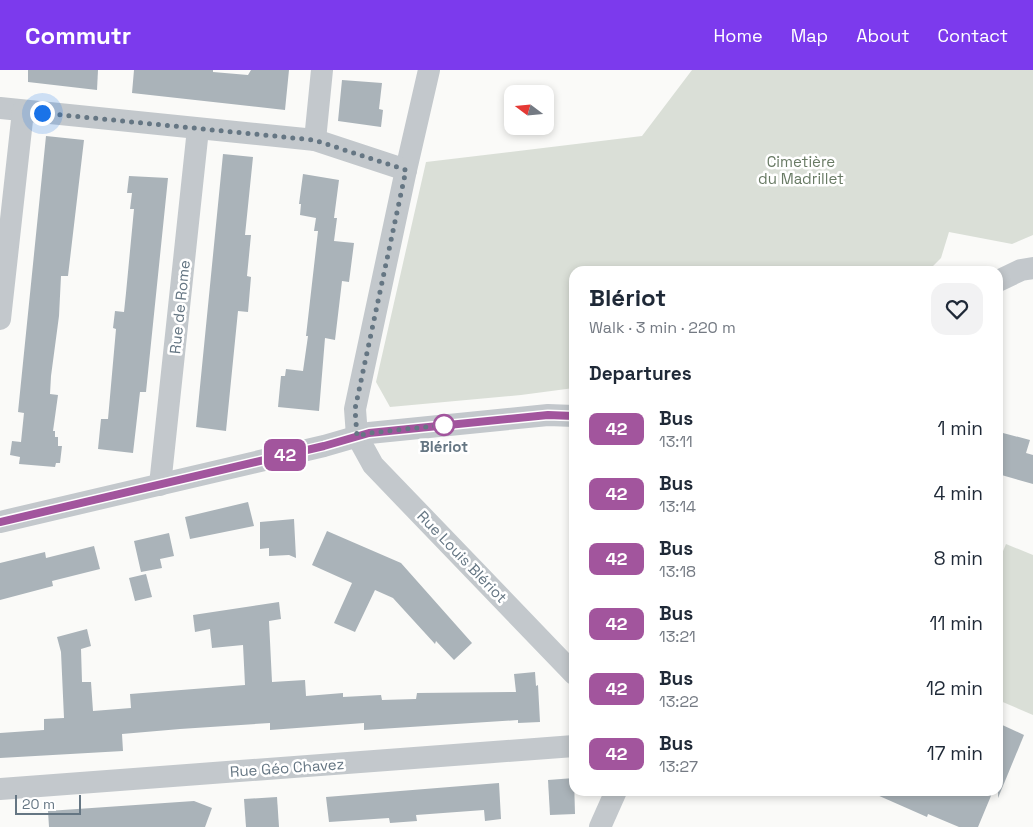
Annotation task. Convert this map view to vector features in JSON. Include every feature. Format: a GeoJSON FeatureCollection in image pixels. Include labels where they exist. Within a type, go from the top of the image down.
{"type":"FeatureCollection","features":[{"type":"Feature","properties":{"kind":"street"},"geometry":{"type":"LineString","coordinates":[[314,140],[322,70]]}},
{"type":"Feature","properties":{"kind":"street"},"geometry":{"type":"LineString","coordinates":[[357,436],[355,409],[429,70]]}},
{"type":"Feature","properties":{"kind":"street"},"geometry":{"type":"LineString","coordinates":[[0,108],[314,140],[406,170]]}},
{"type":"Feature","properties":{"kind":"street"},"geometry":{"type":"LineString","coordinates":[[0,319],[23,111]]}},
{"type":"Feature","properties":{"kind":"street","name":"Rue de Rome"},"geometry":{"type":"LineString","coordinates":[[160,485],[198,129]]}},
{"type":"Feature","properties":{"kind":"street"},"geometry":{"type":"LineString","coordinates":[[1003,279],[1021,270],[1033,268]]}},
{"type":"Feature","properties":{"kind":"street"},"geometry":{"type":"LineString","coordinates":[[0,522],[324,446],[357,436],[416,427],[548,415],[569,416]]}},
{"type":"Feature","properties":{"kind":"street","name":"Rue Louis Blériot"},"geometry":{"type":"LineString","coordinates":[[357,436],[374,465],[569,669]]}},
{"type":"Feature","properties":{"kind":"street","name":"Rue Géo Chavez"},"geometry":{"type":"LineString","coordinates":[[0,789],[569,746]]}},
{"type":"Feature","properties":{"kind":"street"},"geometry":{"type":"LineString","coordinates":[[600,827],[614,796]]}},
{"type":"Feature","properties":{"kind":"green space","name":"Cimetière du Madrillet"},"geometry":{"type":"Polygon","coordinates":[[[692,70],[1033,70],[1033,235],[1012,244],[949,232],[941,258],[933,266],[569,266],[569,389],[390,407],[376,382],[426,162],[642,136],[692,70]]]}},
{"type":"Feature","properties":{"kind":"green space"},"geometry":{"type":"Polygon","coordinates":[[[1006,544],[1033,555],[1033,715],[1003,702],[1003,551],[1006,544]]]}},
{"type":"Feature","properties":{"kind":"building"},"geometry":{"type":"Polygon","coordinates":[[[28,70],[98,70],[97,90],[28,82],[28,70]]]}},
{"type":"Feature","properties":{"kind":"building"},"geometry":{"type":"Polygon","coordinates":[[[134,70],[213,70],[213,72],[248,75],[251,70],[289,70],[285,110],[132,93],[134,70]]]}},
{"type":"Feature","properties":{"kind":"building"},"geometry":{"type":"Polygon","coordinates":[[[342,80],[382,83],[379,109],[383,110],[381,127],[338,121],[342,80]]]}},
{"type":"Feature","properties":{"kind":"building"},"geometry":{"type":"Polygon","coordinates":[[[46,136],[84,140],[68,276],[61,276],[59,316],[51,376],[50,394],[58,395],[53,431],[55,431],[55,437],[58,437],[58,446],[62,446],[60,463],[56,463],[55,467],[19,464],[20,457],[10,455],[12,441],[21,442],[24,413],[18,412],[46,136]]]}},
{"type":"Feature","properties":{"kind":"building"},"geometry":{"type":"Polygon","coordinates":[[[223,154],[253,157],[245,235],[251,235],[247,276],[251,277],[248,312],[238,311],[226,431],[196,427],[223,154]]]}},
{"type":"Feature","properties":{"kind":"building"},"geometry":{"type":"Polygon","coordinates":[[[303,174],[339,180],[334,218],[337,218],[334,241],[354,243],[349,282],[342,281],[335,340],[325,338],[319,411],[278,407],[281,376],[285,376],[286,369],[303,371],[308,336],[306,336],[318,231],[314,231],[316,218],[300,215],[301,204],[299,204],[303,174]]]}},
{"type":"Feature","properties":{"kind":"building"},"geometry":{"type":"Polygon","coordinates":[[[129,176],[168,178],[146,392],[140,392],[133,453],[98,449],[101,419],[108,419],[116,329],[113,328],[115,311],[124,312],[134,209],[130,209],[132,193],[127,193],[129,176]]]}},
{"type":"Feature","properties":{"kind":"building"},"geometry":{"type":"Polygon","coordinates":[[[1003,433],[1030,440],[1026,453],[1033,455],[1033,484],[1003,475],[1003,433]]]}},
{"type":"Feature","properties":{"kind":"building"},"geometry":{"type":"Polygon","coordinates":[[[248,502],[254,526],[190,539],[185,517],[248,502]]]}},
{"type":"Feature","properties":{"kind":"building"},"geometry":{"type":"Polygon","coordinates":[[[294,519],[296,558],[289,555],[269,556],[269,548],[260,549],[260,522],[294,519]]]}},
{"type":"Feature","properties":{"kind":"building"},"geometry":{"type":"Polygon","coordinates":[[[327,531],[401,563],[472,643],[454,660],[436,641],[435,644],[393,598],[375,590],[355,632],[334,623],[352,583],[312,565],[327,531]]]}},
{"type":"Feature","properties":{"kind":"building"},"geometry":{"type":"Polygon","coordinates":[[[169,533],[174,556],[160,559],[162,568],[141,572],[134,541],[169,533]]]}},
{"type":"Feature","properties":{"kind":"building"},"geometry":{"type":"Polygon","coordinates":[[[94,546],[100,569],[52,581],[53,586],[0,600],[0,563],[45,552],[46,558],[94,546]]]}},
{"type":"Feature","properties":{"kind":"building"},"geometry":{"type":"Polygon","coordinates":[[[146,574],[152,597],[135,601],[129,578],[146,574]]]}},
{"type":"Feature","properties":{"kind":"building"},"geometry":{"type":"Polygon","coordinates":[[[279,602],[281,619],[269,621],[272,682],[305,680],[306,696],[343,693],[343,697],[381,695],[382,700],[416,699],[417,693],[516,692],[514,674],[535,672],[536,686],[538,685],[540,722],[518,723],[518,720],[364,730],[364,723],[270,730],[270,723],[180,729],[122,734],[123,751],[0,758],[0,733],[44,730],[44,719],[64,718],[61,652],[57,637],[87,629],[91,646],[81,649],[82,682],[91,682],[93,711],[131,708],[130,694],[245,685],[243,645],[212,648],[210,629],[195,632],[193,615],[279,602]]]}},
{"type":"Feature","properties":{"kind":"building"},"geometry":{"type":"Polygon","coordinates":[[[1003,725],[1024,735],[1003,786],[1003,725]]]}},
{"type":"Feature","properties":{"kind":"building"},"geometry":{"type":"Polygon","coordinates":[[[569,778],[569,796],[574,796],[575,814],[550,815],[548,780],[569,778]]]}},
{"type":"Feature","properties":{"kind":"building"},"geometry":{"type":"Polygon","coordinates":[[[499,783],[501,819],[485,821],[484,810],[416,815],[417,821],[390,823],[389,818],[329,822],[326,797],[499,783]]]}},
{"type":"Feature","properties":{"kind":"building"},"geometry":{"type":"Polygon","coordinates":[[[879,796],[991,796],[978,827],[959,827],[928,814],[927,817],[879,796]]]}},
{"type":"Feature","properties":{"kind":"building"},"geometry":{"type":"Polygon","coordinates":[[[277,797],[279,827],[246,827],[244,799],[277,797]]]}},
{"type":"Feature","properties":{"kind":"building"},"geometry":{"type":"Polygon","coordinates":[[[194,801],[212,808],[205,827],[49,827],[48,811],[194,801]]]}},
{"type":"Feature","properties":{"kind":"bus line","name":"42"},"geometry":{"type":"LineString","coordinates":[[0,522],[324,446],[369,433],[548,415],[569,416]]}},
{"type":"Feature","properties":{"kind":"place","name":"Blériot"},"geometry":{"type":"Point","coordinates":[444,425]}},
{"type":"Feature","properties":{"kind":"route"},"geometry":{"type":"LineString","coordinates":[[42,113],[314,140],[406,170],[355,409],[357,436],[416,427],[444,425]]}}]}
